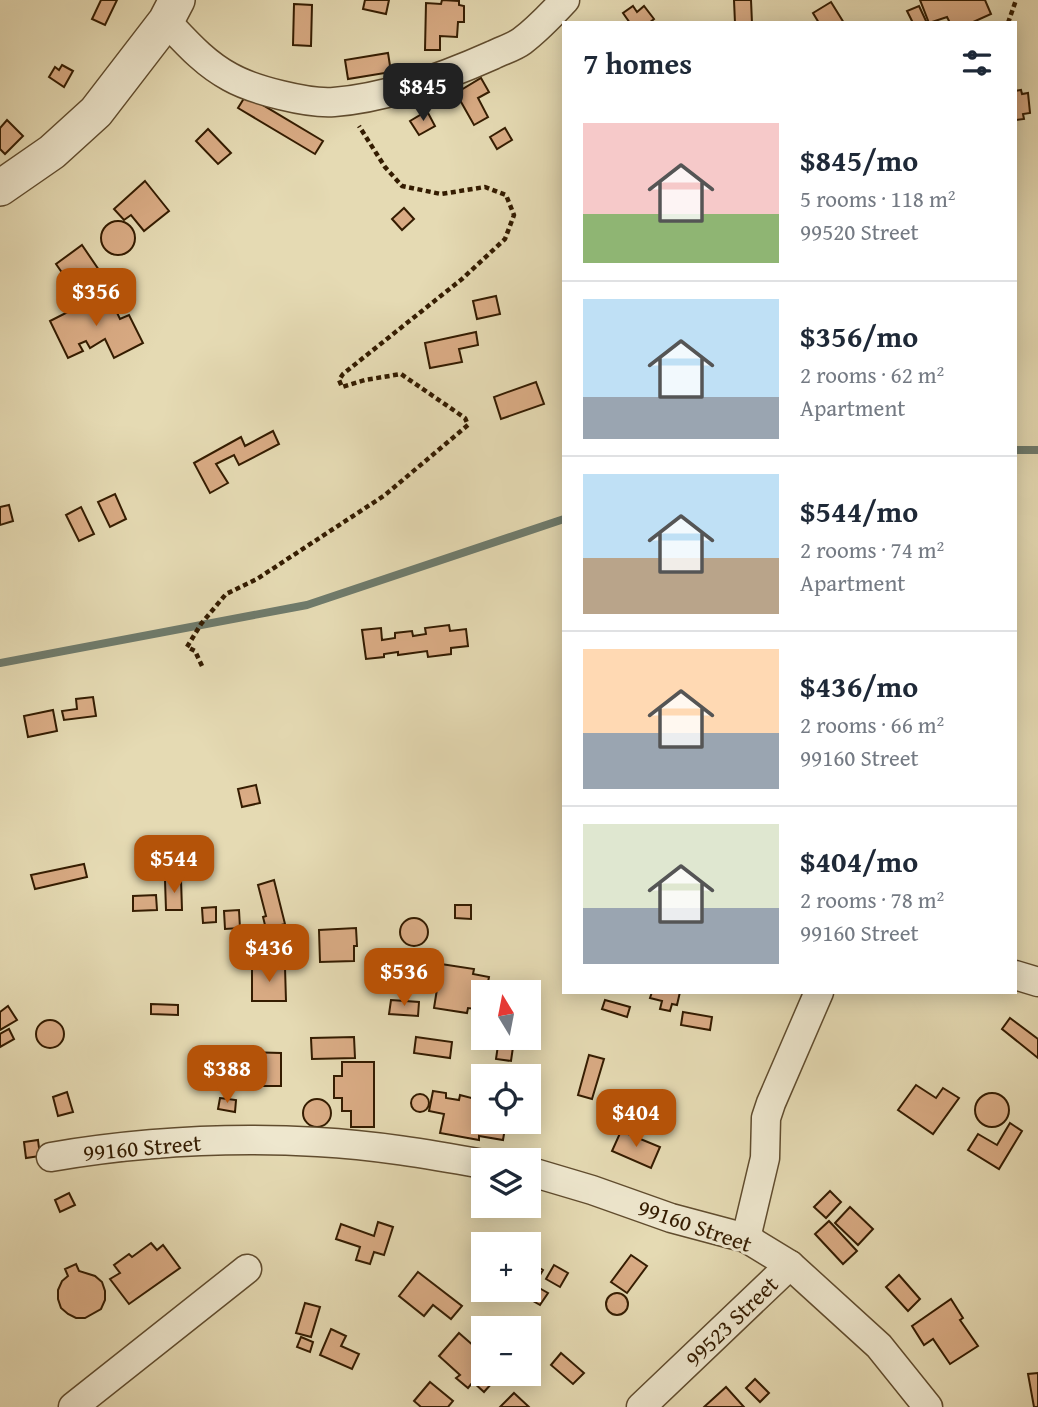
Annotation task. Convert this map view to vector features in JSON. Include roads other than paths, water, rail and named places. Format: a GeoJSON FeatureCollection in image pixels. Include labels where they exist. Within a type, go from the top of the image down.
{"type":"FeatureCollection","features":[{"type":"Feature","properties":{"kind":"street"},"geometry":{"type":"LineString","coordinates":[[0,188],[52,152],[96,111],[172,11],[205,62],[232,78],[255,88],[333,102],[410,86],[467,67],[520,43],[565,0]]}},
{"type":"Feature","properties":{"kind":"street"},"geometry":{"type":"LineString","coordinates":[[1017,976],[1038,982]]}},
{"type":"Feature","properties":{"kind":"street"},"geometry":{"type":"LineString","coordinates":[[746,1238],[765,1158],[766,1118],[818,994]]}},
{"type":"Feature","properties":{"kind":"street","name":"99160 Street"},"geometry":{"type":"LineString","coordinates":[[51,1157],[105,1148],[204,1140],[268,1140],[402,1150],[471,1162]]}},
{"type":"Feature","properties":{"kind":"street","name":"99160 Street"},"geometry":{"type":"LineString","coordinates":[[541,1175],[746,1238],[790,1265],[879,1346],[928,1407]]}},
{"type":"Feature","properties":{"kind":"street","name":"99523 Street"},"geometry":{"type":"LineString","coordinates":[[641,1407],[790,1265]]}},
{"type":"Feature","properties":{"kind":"street"},"geometry":{"type":"LineString","coordinates":[[73,1407],[247,1269]]}},
{"type":"Feature","properties":{"kind":"waterway"},"geometry":{"type":"LineString","coordinates":[[1017,450],[1038,450]]}},
{"type":"Feature","properties":{"kind":"waterway"},"geometry":{"type":"LineString","coordinates":[[0,663],[307,605],[562,520]]}}]}
